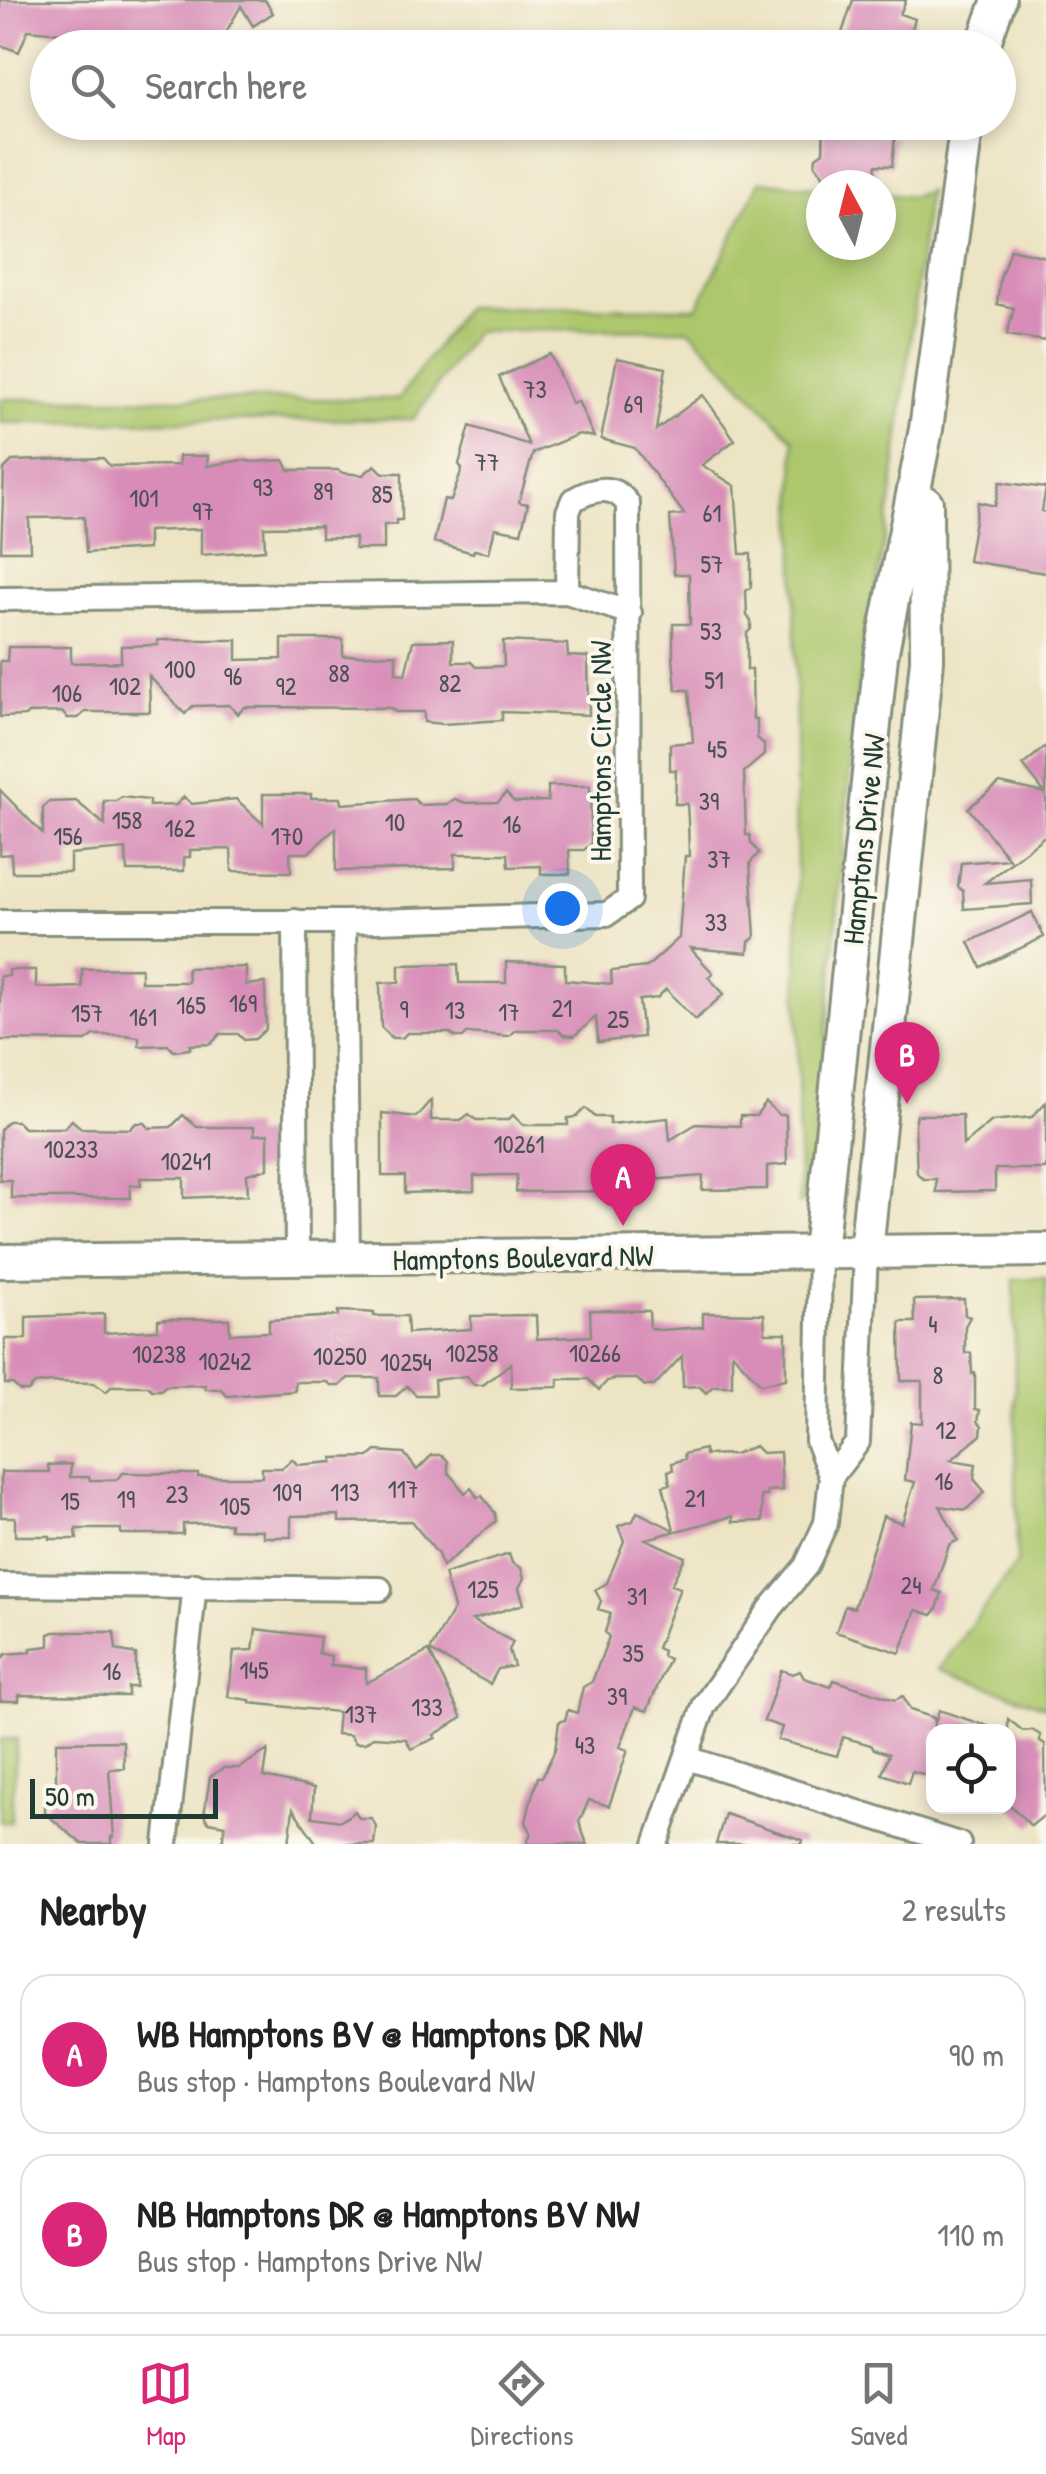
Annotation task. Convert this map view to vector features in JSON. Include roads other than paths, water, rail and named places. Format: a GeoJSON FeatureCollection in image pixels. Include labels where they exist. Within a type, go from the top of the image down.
{"type":"FeatureCollection","features":[{"type":"Feature","properties":{"kind":"street"},"geometry":{"type":"LineString","coordinates":[[988,30],[999,0]]}},
{"type":"Feature","properties":{"kind":"street","name":"Hamptons Drive NW"},"geometry":{"type":"LineString","coordinates":[[820,1252],[881,656],[926,428],[966,140]]}},
{"type":"Feature","properties":{"kind":"street","name":"Hamptons Drive NW"},"geometry":{"type":"LineString","coordinates":[[866,1250],[926,660],[926,428]]}},
{"type":"Feature","properties":{"kind":"street","name":"Hamptons Circle NW"},"geometry":{"type":"LineString","coordinates":[[0,922],[344,922],[607,914],[629,899],[630,613],[628,504],[622,496],[605,489],[573,500],[568,512],[567,592]]}},
{"type":"Feature","properties":{"kind":"street","name":"Hamptons Circle NW"},"geometry":{"type":"LineString","coordinates":[[0,599],[567,592],[630,613]]}},
{"type":"Feature","properties":{"kind":"street"},"geometry":{"type":"LineString","coordinates":[[295,922],[296,1260]]}},
{"type":"Feature","properties":{"kind":"street"},"geometry":{"type":"LineString","coordinates":[[344,922],[348,1259]]}},
{"type":"Feature","properties":{"kind":"street"},"geometry":{"type":"LineString","coordinates":[[831,1477],[858,1442],[866,1250]]}},
{"type":"Feature","properties":{"kind":"street","name":"Hamptons Boulevard NW"},"geometry":{"type":"LineString","coordinates":[[0,1261],[1046,1250]]}},
{"type":"Feature","properties":{"kind":"street"},"geometry":{"type":"LineString","coordinates":[[656,1844],[704,1706],[806,1566],[826,1523],[831,1477],[817,1442],[820,1252]]}},
{"type":"Feature","properties":{"kind":"street"},"geometry":{"type":"LineString","coordinates":[[0,1585],[380,1589]]}},
{"type":"Feature","properties":{"kind":"street"},"geometry":{"type":"LineString","coordinates":[[166,1844],[194,1585]]}},
{"type":"Feature","properties":{"kind":"street"},"geometry":{"type":"LineString","coordinates":[[687,1758],[960,1844]]}},
{"type":"Feature","properties":{"kind":"place","name":"NB Hamptons DR @ Hamptons BV NW"},"geometry":{"type":"Point","coordinates":[907,1104]}},
{"type":"Feature","properties":{"kind":"place","name":"WB Hamptons BV @ Hamptons DR NW"},"geometry":{"type":"Point","coordinates":[623,1226]}}]}
